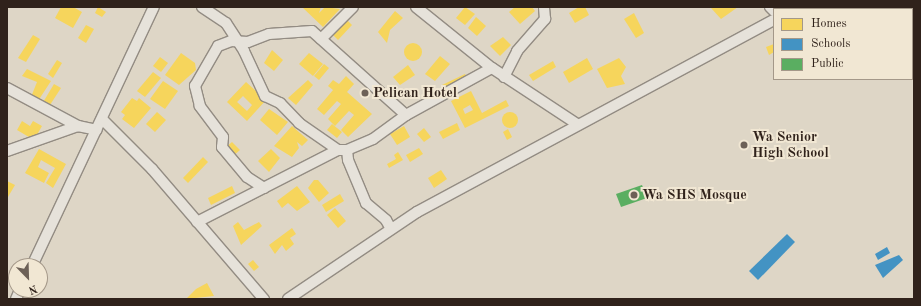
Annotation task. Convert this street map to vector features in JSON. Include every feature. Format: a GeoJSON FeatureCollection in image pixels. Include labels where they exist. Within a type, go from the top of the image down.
{"type":"FeatureCollection","features":[{"type":"Feature","properties":{"kind":"street"},"geometry":{"type":"LineString","coordinates":[[36,258],[154,7]]}},
{"type":"Feature","properties":{"kind":"street"},"geometry":{"type":"LineString","coordinates":[[202,7],[220,16],[240,43],[265,96],[280,103],[303,126],[342,150],[360,192],[390,228]]}},
{"type":"Feature","properties":{"kind":"street"},"geometry":{"type":"LineString","coordinates":[[321,39],[353,7]]}},
{"type":"Feature","properties":{"kind":"street"},"geometry":{"type":"LineString","coordinates":[[416,7],[504,77],[577,124]]}},
{"type":"Feature","properties":{"kind":"street"},"geometry":{"type":"LineString","coordinates":[[504,77],[517,51],[545,19],[544,7]]}},
{"type":"Feature","properties":{"kind":"street"},"geometry":{"type":"LineString","coordinates":[[288,299],[390,228],[577,124],[773,21]]}},
{"type":"Feature","properties":{"kind":"street"},"geometry":{"type":"LineString","coordinates":[[264,188],[247,177],[222,147],[222,137],[205,116],[195,86],[218,46],[231,41],[240,43],[269,34],[287,36],[303,31],[312,31],[406,115]]}},
{"type":"Feature","properties":{"kind":"street"},"geometry":{"type":"LineString","coordinates":[[197,222],[342,150],[373,138],[406,115],[492,68]]}},
{"type":"Feature","properties":{"kind":"street"},"geometry":{"type":"LineString","coordinates":[[7,88],[78,126],[97,130]]}},
{"type":"Feature","properties":{"kind":"street"},"geometry":{"type":"LineString","coordinates":[[102,119],[197,222],[264,299]]}},
{"type":"Feature","properties":{"kind":"street"},"geometry":{"type":"LineString","coordinates":[[7,151],[78,126]]}},
{"type":"Feature","properties":{"kind":"building: Homes"},"geometry":{"type":"Polygon","coordinates":[[[61,7],[73,7],[82,12],[73,28],[55,18],[61,7]]]}},
{"type":"Feature","properties":{"kind":"building: Homes"},"geometry":{"type":"Polygon","coordinates":[[[98,7],[106,12],[102,17],[95,13],[98,7]]]}},
{"type":"Feature","properties":{"kind":"building: Homes"},"geometry":{"type":"Polygon","coordinates":[[[302,7],[321,7],[319,13],[325,7],[340,9],[323,27],[302,7]]]}},
{"type":"Feature","properties":{"kind":"building: Homes"},"geometry":{"type":"Polygon","coordinates":[[[465,7],[475,14],[465,25],[456,18],[465,7]]]}},
{"type":"Feature","properties":{"kind":"building: Homes"},"geometry":{"type":"Polygon","coordinates":[[[515,7],[532,7],[535,11],[520,24],[509,12],[515,7]]]}},
{"type":"Feature","properties":{"kind":"building: Homes"},"geometry":{"type":"Polygon","coordinates":[[[579,7],[585,7],[589,15],[575,23],[569,13],[579,7]]]}},
{"type":"Feature","properties":{"kind":"building: Homes"},"geometry":{"type":"Polygon","coordinates":[[[713,7],[738,7],[721,19],[711,8],[713,7]]]}},
{"type":"Feature","properties":{"kind":"building: Homes"},"geometry":{"type":"Polygon","coordinates":[[[395,11],[403,18],[390,30],[387,43],[378,32],[395,11]]]}},
{"type":"Feature","properties":{"kind":"building: Homes"},"geometry":{"type":"Polygon","coordinates":[[[634,13],[644,33],[636,38],[624,19],[634,13]]]}},
{"type":"Feature","properties":{"kind":"building: Homes"},"geometry":{"type":"Polygon","coordinates":[[[476,17],[486,26],[477,36],[468,28],[476,17]]]}},
{"type":"Feature","properties":{"kind":"building: Homes"},"geometry":{"type":"Polygon","coordinates":[[[347,20],[352,25],[338,40],[333,35],[347,20]]]}},
{"type":"Feature","properties":{"kind":"building: Homes"},"geometry":{"type":"Polygon","coordinates":[[[86,25],[94,29],[86,43],[78,38],[86,25]]]}},
{"type":"Feature","properties":{"kind":"building: Homes"},"geometry":{"type":"Polygon","coordinates":[[[33,35],[40,39],[26,62],[18,58],[33,35]]]}},
{"type":"Feature","properties":{"kind":"building: Homes"},"geometry":{"type":"Polygon","coordinates":[[[503,37],[511,45],[500,56],[490,46],[503,37]]]}},
{"type":"Feature","properties":{"kind":"building: Homes"},"geometry":{"type":"Polygon","coordinates":[[[413,43],[419,46],[422,52],[419,58],[413,61],[407,58],[404,52],[407,46],[413,43]]]}},
{"type":"Feature","properties":{"kind":"building: Homes"},"geometry":{"type":"Polygon","coordinates":[[[773,44],[773,53],[769,55],[766,47],[773,44]]]}},
{"type":"Feature","properties":{"kind":"building: Homes"},"geometry":{"type":"Polygon","coordinates":[[[272,50],[283,60],[274,71],[264,63],[272,50]]]}},
{"type":"Feature","properties":{"kind":"building: Homes"},"geometry":{"type":"Polygon","coordinates":[[[181,53],[195,63],[196,70],[179,85],[165,75],[181,53]]]}},
{"type":"Feature","properties":{"kind":"building: Homes"},"geometry":{"type":"Polygon","coordinates":[[[309,53],[323,64],[313,76],[299,64],[309,53]]]}},
{"type":"Feature","properties":{"kind":"building: Homes"},"geometry":{"type":"Polygon","coordinates":[[[440,56],[450,64],[435,81],[425,74],[440,56]]]}},
{"type":"Feature","properties":{"kind":"building: Homes"},"geometry":{"type":"Polygon","coordinates":[[[160,57],[168,63],[161,72],[153,66],[160,57]]]}},
{"type":"Feature","properties":{"kind":"building: Homes"},"geometry":{"type":"Polygon","coordinates":[[[587,58],[593,69],[569,83],[563,72],[587,58]]]}},
{"type":"Feature","properties":{"kind":"building: Homes"},"geometry":{"type":"Polygon","coordinates":[[[619,58],[626,67],[621,76],[625,84],[607,88],[597,69],[619,58]]]}},
{"type":"Feature","properties":{"kind":"building: Homes"},"geometry":{"type":"Polygon","coordinates":[[[57,60],[62,63],[53,78],[48,74],[57,60]]]}},
{"type":"Feature","properties":{"kind":"building: Homes"},"geometry":{"type":"Polygon","coordinates":[[[553,61],[556,67],[533,81],[529,75],[553,61]]]}},
{"type":"Feature","properties":{"kind":"building: Homes"},"geometry":{"type":"Polygon","coordinates":[[[324,64],[329,68],[319,80],[314,76],[324,64]]]}},
{"type":"Feature","properties":{"kind":"building: Homes"},"geometry":{"type":"Polygon","coordinates":[[[408,65],[415,75],[400,85],[393,77],[408,65]]]}},
{"type":"Feature","properties":{"kind":"building: Homes"},"geometry":{"type":"Polygon","coordinates":[[[27,69],[51,81],[38,101],[31,97],[37,82],[22,76],[27,69]]]}},
{"type":"Feature","properties":{"kind":"building: Homes"},"geometry":{"type":"Polygon","coordinates":[[[153,72],[161,78],[145,97],[137,91],[153,72]]]}},
{"type":"Feature","properties":{"kind":"building: Homes"},"geometry":{"type":"Polygon","coordinates":[[[465,74],[468,79],[444,91],[442,85],[465,74]]]}},
{"type":"Feature","properties":{"kind":"building: Homes"},"geometry":{"type":"Polygon","coordinates":[[[346,76],[354,84],[347,92],[372,114],[348,137],[341,130],[354,115],[349,111],[335,126],[328,119],[341,104],[337,101],[324,115],[317,109],[333,90],[328,86],[333,80],[339,84],[346,76]]]}},
{"type":"Feature","properties":{"kind":"building: Homes"},"geometry":{"type":"Polygon","coordinates":[[[308,80],[313,85],[296,105],[288,98],[308,80]]]}},
{"type":"Feature","properties":{"kind":"building: Homes"},"geometry":{"type":"Polygon","coordinates":[[[163,81],[178,91],[165,109],[150,99],[163,81]]]}},
{"type":"Feature","properties":{"kind":"building: Homes"},"geometry":{"type":"Polygon","coordinates":[[[246,82],[266,100],[247,121],[227,102],[246,82]],[[243,96],[237,102],[247,111],[252,105],[243,96]]]}},
{"type":"Feature","properties":{"kind":"building: Homes"},"geometry":{"type":"Polygon","coordinates":[[[54,84],[61,88],[48,108],[42,104],[54,84]]]}},
{"type":"Feature","properties":{"kind":"building: Homes"},"geometry":{"type":"Polygon","coordinates":[[[471,91],[482,113],[506,100],[509,106],[465,128],[451,101],[471,91]],[[470,105],[463,109],[465,114],[473,110],[470,105]]]}},
{"type":"Feature","properties":{"kind":"building: Homes"},"geometry":{"type":"Polygon","coordinates":[[[132,98],[137,101],[139,98],[151,108],[134,128],[122,119],[125,115],[121,112],[132,98]]]}},
{"type":"Feature","properties":{"kind":"building: Homes"},"geometry":{"type":"Polygon","coordinates":[[[269,109],[288,122],[277,135],[260,120],[269,109]]]}},
{"type":"Feature","properties":{"kind":"building: Homes"},"geometry":{"type":"Polygon","coordinates":[[[157,112],[166,120],[155,132],[146,124],[157,112]]]}},
{"type":"Feature","properties":{"kind":"building: Homes"},"geometry":{"type":"Polygon","coordinates":[[[507,112],[513,112],[518,117],[516,126],[513,128],[507,128],[502,123],[502,117],[507,112]]]}},
{"type":"Feature","properties":{"kind":"building: Homes"},"geometry":{"type":"Polygon","coordinates":[[[22,121],[30,126],[33,121],[42,126],[34,140],[17,130],[22,121]]]}},
{"type":"Feature","properties":{"kind":"building: Homes"},"geometry":{"type":"Polygon","coordinates":[[[457,123],[460,130],[443,139],[439,132],[457,123]]]}},
{"type":"Feature","properties":{"kind":"building: Homes"},"geometry":{"type":"Polygon","coordinates":[[[332,124],[342,132],[337,138],[327,130],[332,124]]]}},
{"type":"Feature","properties":{"kind":"building: Homes"},"geometry":{"type":"Polygon","coordinates":[[[292,126],[308,140],[302,146],[297,142],[299,148],[292,157],[274,146],[292,126]]]}},
{"type":"Feature","properties":{"kind":"building: Homes"},"geometry":{"type":"Polygon","coordinates":[[[404,126],[410,137],[397,145],[390,134],[404,126]]]}},
{"type":"Feature","properties":{"kind":"building: Homes"},"geometry":{"type":"Polygon","coordinates":[[[424,128],[431,137],[424,142],[417,134],[424,128]]]}},
{"type":"Feature","properties":{"kind":"building: Homes"},"geometry":{"type":"Polygon","coordinates":[[[508,129],[512,137],[507,140],[503,132],[508,129]]]}},
{"type":"Feature","properties":{"kind":"building: Homes"},"geometry":{"type":"Polygon","coordinates":[[[232,142],[240,150],[233,156],[225,148],[232,142]]]}},
{"type":"Feature","properties":{"kind":"building: Homes"},"geometry":{"type":"Polygon","coordinates":[[[419,148],[423,154],[410,162],[406,155],[419,148]]]}},
{"type":"Feature","properties":{"kind":"building: Homes"},"geometry":{"type":"Polygon","coordinates":[[[39,149],[66,164],[53,188],[46,183],[55,168],[41,160],[38,167],[49,173],[44,183],[25,173],[39,149]]]}},
{"type":"Feature","properties":{"kind":"building: Homes"},"geometry":{"type":"Polygon","coordinates":[[[271,149],[280,158],[269,172],[258,161],[271,149]]]}},
{"type":"Feature","properties":{"kind":"building: Homes"},"geometry":{"type":"Polygon","coordinates":[[[398,152],[403,160],[389,168],[387,164],[396,159],[394,155],[398,152]]]}},
{"type":"Feature","properties":{"kind":"building: Homes"},"geometry":{"type":"Polygon","coordinates":[[[203,157],[208,162],[188,183],[183,178],[203,157]]]}},
{"type":"Feature","properties":{"kind":"building: Homes"},"geometry":{"type":"Polygon","coordinates":[[[441,170],[447,179],[434,188],[428,178],[441,170]]]}},
{"type":"Feature","properties":{"kind":"building: Homes"},"geometry":{"type":"Polygon","coordinates":[[[314,180],[318,180],[329,193],[319,202],[308,188],[314,180]]]}},
{"type":"Feature","properties":{"kind":"building: Homes"},"geometry":{"type":"Polygon","coordinates":[[[7,181],[15,185],[8,197],[7,196],[7,181]]]}},
{"type":"Feature","properties":{"kind":"building: Homes"},"geometry":{"type":"Polygon","coordinates":[[[232,186],[235,193],[211,205],[208,198],[232,186]]]}},
{"type":"Feature","properties":{"kind":"building: Homes"},"geometry":{"type":"Polygon","coordinates":[[[297,186],[310,202],[297,211],[288,203],[282,208],[277,201],[297,186]]]}},
{"type":"Feature","properties":{"kind":"building: Homes"},"geometry":{"type":"Polygon","coordinates":[[[340,194],[344,201],[326,212],[322,205],[340,194]]]}},
{"type":"Feature","properties":{"kind":"building: Homes"},"geometry":{"type":"Polygon","coordinates":[[[335,208],[346,221],[338,228],[327,215],[335,208]]]}},
{"type":"Feature","properties":{"kind":"building: Homes"},"geometry":{"type":"Polygon","coordinates":[[[238,222],[244,230],[259,222],[262,226],[241,245],[233,226],[238,222]]]}},
{"type":"Feature","properties":{"kind":"building: Homes"},"geometry":{"type":"Polygon","coordinates":[[[292,228],[296,234],[290,238],[294,244],[286,251],[282,245],[275,254],[269,245],[292,228]]]}},
{"type":"Feature","properties":{"kind":"building: Homes"},"geometry":{"type":"Polygon","coordinates":[[[253,260],[259,267],[254,271],[248,264],[253,260]]]}},
{"type":"Feature","properties":{"kind":"building: Homes"},"geometry":{"type":"Polygon","coordinates":[[[207,283],[214,296],[186,299],[196,289],[207,283]]]}},
{"type":"Feature","properties":{"kind":"building: Schools"},"geometry":{"type":"Polygon","coordinates":[[[787,234],[795,242],[758,280],[749,271],[787,234]]]}},
{"type":"Feature","properties":{"kind":"building: Schools"},"geometry":{"type":"Polygon","coordinates":[[[887,247],[890,253],[878,260],[875,254],[887,247]]]}},
{"type":"Feature","properties":{"kind":"building: Schools"},"geometry":{"type":"Polygon","coordinates":[[[899,255],[903,260],[883,278],[875,265],[899,255]]]}},
{"type":"Feature","properties":{"kind":"building: Public"},"geometry":{"type":"Polygon","coordinates":[[[642,185],[647,198],[621,207],[616,194],[642,185]]]}},
{"type":"Feature","properties":{"kind":"place","name":"Pelican Hotel"},"geometry":{"type":"Point","coordinates":[365,93]}},
{"type":"Feature","properties":{"kind":"place","name":"Wa Senior High School"},"geometry":{"type":"Point","coordinates":[744,145]}},
{"type":"Feature","properties":{"kind":"place","name":"Wa SHS Mosque"},"geometry":{"type":"Point","coordinates":[634,195]}}]}
